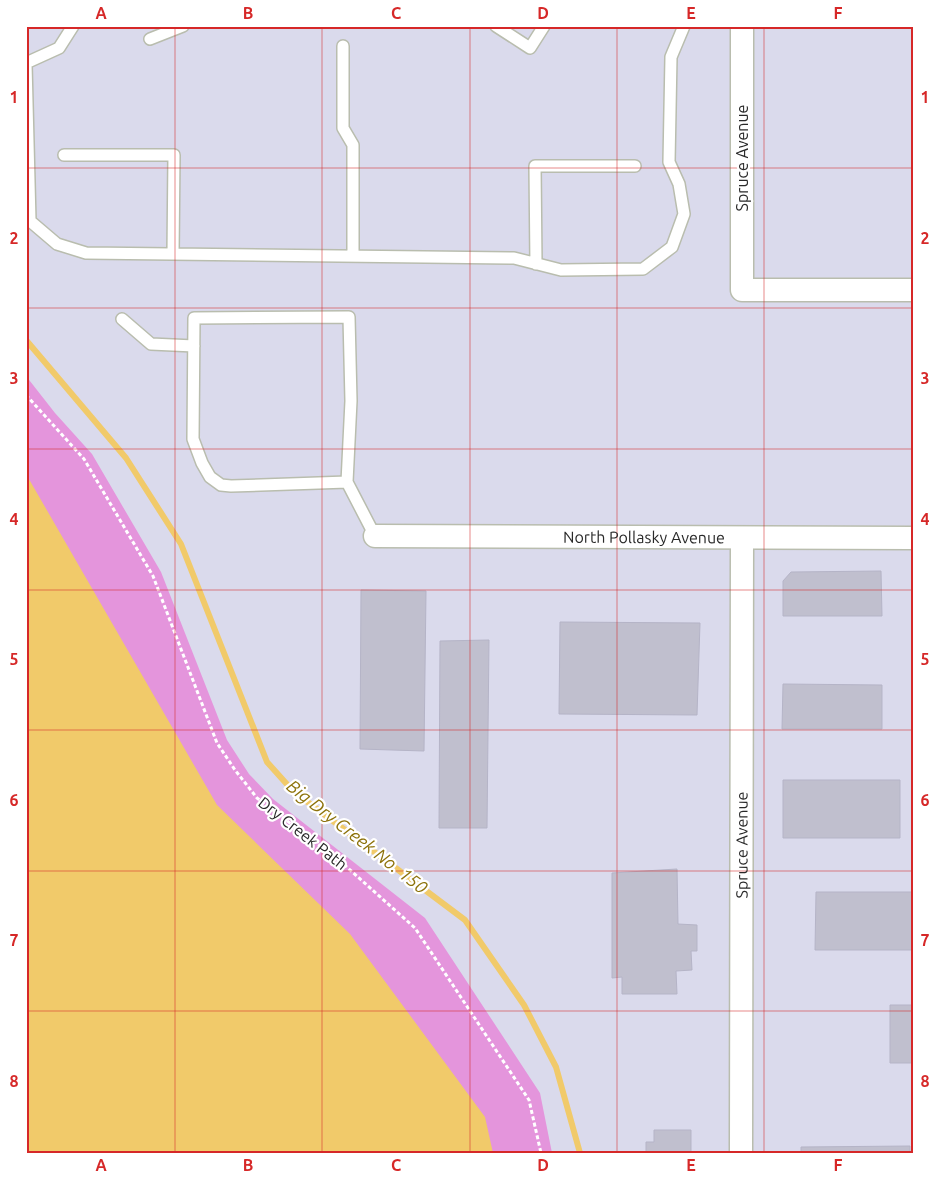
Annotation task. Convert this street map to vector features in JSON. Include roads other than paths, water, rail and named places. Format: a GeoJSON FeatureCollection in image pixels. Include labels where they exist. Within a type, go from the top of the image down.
{"type":"FeatureCollection","features":[{"type":"Feature","properties":{"kind":"street","name":"Spruce Avenue"},"geometry":{"type":"LineString","coordinates":[[742,26],[742,290],[913,290]]}},
{"type":"Feature","properties":{"kind":"street","name":"North Pollasky Avenue"},"geometry":{"type":"LineString","coordinates":[[375,536],[913,538]]}},
{"type":"Feature","properties":{"kind":"street","name":"Spruce Avenue"},"geometry":{"type":"LineString","coordinates":[[741,1153],[742,538]]}},
{"type":"Feature","properties":{"kind":"lane"},"geometry":{"type":"LineString","coordinates":[[73,26],[59,48],[26,64],[30,221],[57,244],[86,253],[514,258],[561,270],[643,269],[672,247],[684,214],[680,184],[669,162],[671,57],[684,26]]}},
{"type":"Feature","properties":{"kind":"lane"},"geometry":{"type":"LineString","coordinates":[[150,39],[184,26]]}},
{"type":"Feature","properties":{"kind":"lane"},"geometry":{"type":"LineString","coordinates":[[496,26],[530,48],[544,26]]}},
{"type":"Feature","properties":{"kind":"lane"},"geometry":{"type":"LineString","coordinates":[[343,46],[343,128],[354,145],[354,256]]}},
{"type":"Feature","properties":{"kind":"lane"},"geometry":{"type":"LineString","coordinates":[[64,156],[174,156],[173,254]]}},
{"type":"Feature","properties":{"kind":"lane"},"geometry":{"type":"LineString","coordinates":[[536,264],[535,166],[635,166]]}},
{"type":"Feature","properties":{"kind":"lane"},"geometry":{"type":"LineString","coordinates":[[347,482],[231,486],[221,485],[210,477],[202,463],[193,439],[194,318],[349,316],[351,401],[347,482],[375,536]]}},
{"type":"Feature","properties":{"kind":"lane"},"geometry":{"type":"LineString","coordinates":[[122,319],[151,344],[194,346]]}},
{"type":"Feature","properties":{"kind":"waterway","name":"Big Dry Creek No. 150"},"geometry":{"type":"LineString","coordinates":[[26,340],[126,458],[181,544],[267,762],[293,791],[465,920],[524,1005],[556,1067],[580,1153]]}}]}
